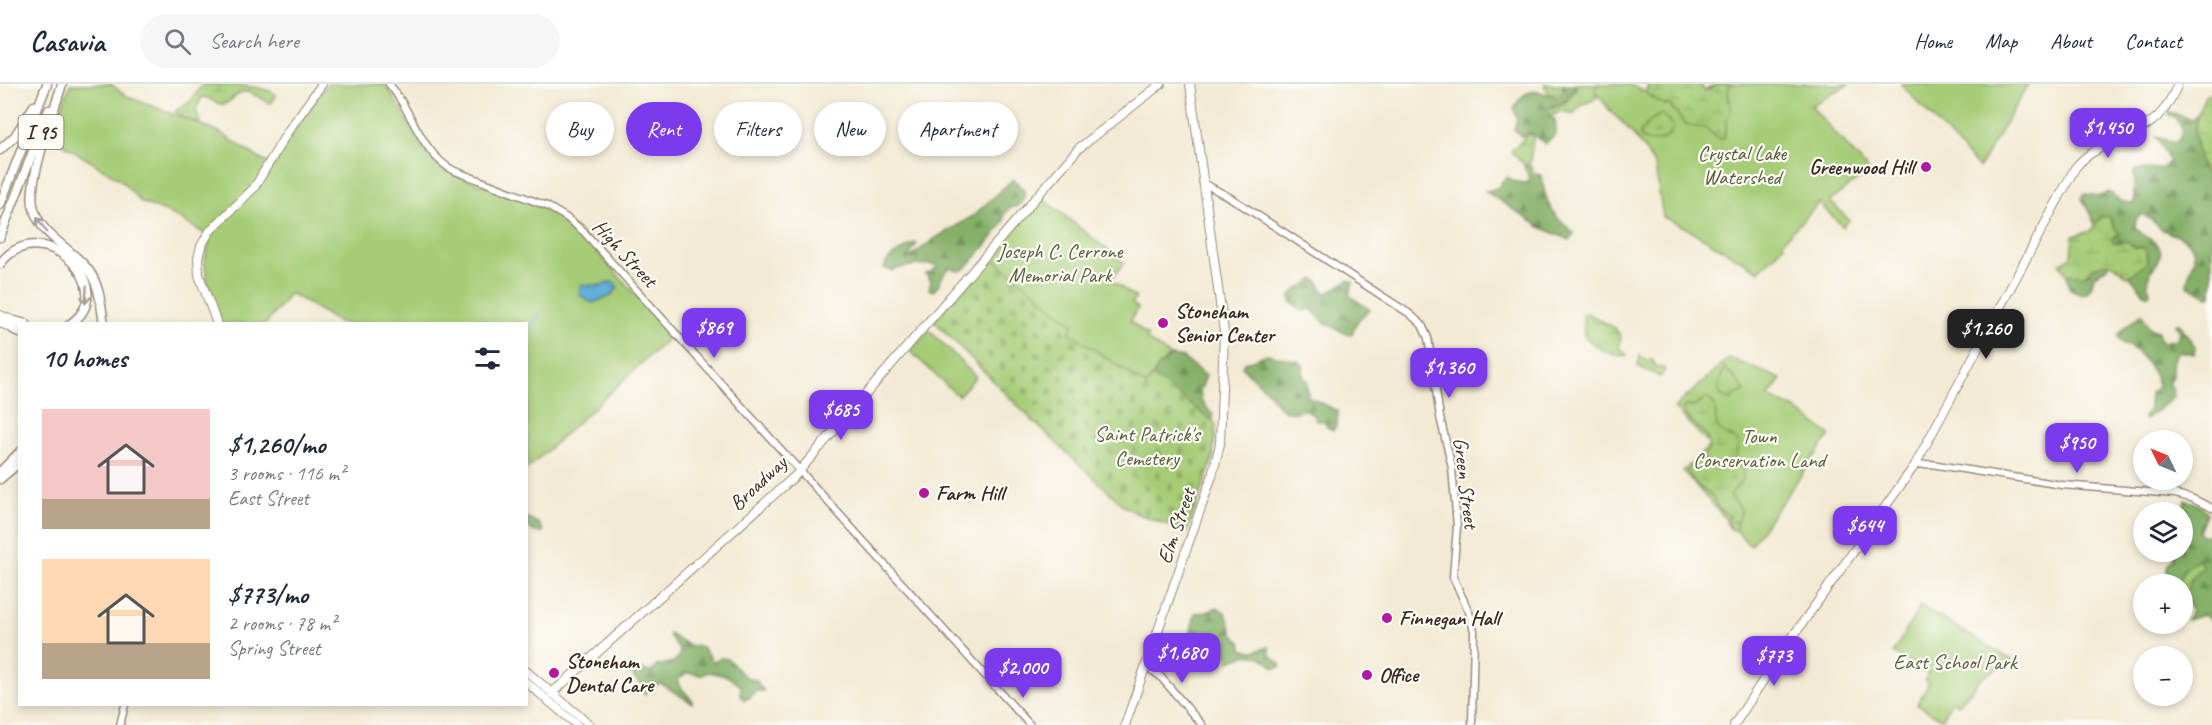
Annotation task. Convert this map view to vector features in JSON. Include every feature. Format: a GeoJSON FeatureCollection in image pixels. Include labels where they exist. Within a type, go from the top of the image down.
{"type":"FeatureCollection","features":[{"type":"Feature","properties":{"kind":"highway"},"geometry":{"type":"LineString","coordinates":[[0,150],[22,127],[46,84]]}},
{"type":"Feature","properties":{"kind":"highway","name":"I 95"},"geometry":{"type":"LineString","coordinates":[[0,205],[46,84]]}},
{"type":"Feature","properties":{"kind":"highway"},"geometry":{"type":"LineString","coordinates":[[61,84],[39,161],[32,202],[38,219],[47,232],[83,263],[93,277],[104,322]]}},
{"type":"Feature","properties":{"kind":"highway","name":"I 95"},"geometry":{"type":"LineString","coordinates":[[0,237],[61,84]]}},
{"type":"Feature","properties":{"kind":"highway"},"geometry":{"type":"LineString","coordinates":[[0,264],[15,250],[34,244],[48,247],[68,258],[83,276],[87,294],[81,312],[72,322]]}},
{"type":"Feature","properties":{"kind":"highway"},"geometry":{"type":"LineString","coordinates":[[0,472],[18,454]]}},
{"type":"Feature","properties":{"kind":"highway"},"geometry":{"type":"LineString","coordinates":[[0,479],[18,464]]}},
{"type":"Feature","properties":{"kind":"main road"},"geometry":{"type":"LineString","coordinates":[[216,322],[199,275],[200,250],[208,233],[254,188],[288,132],[322,84]]}},
{"type":"Feature","properties":{"kind":"main road","name":"Broadway"},"geometry":{"type":"LineString","coordinates":[[552,693],[800,470],[1059,169],[1085,142],[1161,84]]}},
{"type":"Feature","properties":{"kind":"main road","name":"Elm Street"},"geometry":{"type":"LineString","coordinates":[[1125,725],[1212,476],[1219,449],[1224,327],[1190,84]]}},
{"type":"Feature","properties":{"kind":"main road"},"geometry":{"type":"LineString","coordinates":[[1734,725],[1779,656],[1915,465],[2065,183],[2077,165],[2090,153],[2152,123],[2166,107],[2178,84]]}},
{"type":"Feature","properties":{"kind":"main road"},"geometry":{"type":"LineString","coordinates":[[0,315],[17,328]]}},
{"type":"Feature","properties":{"kind":"main road"},"geometry":{"type":"LineString","coordinates":[[0,323],[17,328]]}},
{"type":"Feature","properties":{"kind":"main road"},"geometry":{"type":"LineString","coordinates":[[528,673],[590,725]]}},
{"type":"Feature","properties":{"kind":"main road"},"geometry":{"type":"LineString","coordinates":[[528,684],[577,725]]}},
{"type":"Feature","properties":{"kind":"street","name":"High Street"},"geometry":{"type":"LineString","coordinates":[[389,84],[443,164],[552,209],[582,229],[1030,725]]}},
{"type":"Feature","properties":{"kind":"street","name":"Green Street"},"geometry":{"type":"LineString","coordinates":[[1203,186],[1231,198],[1410,314],[1425,330],[1440,417],[1453,474],[1457,526],[1453,577],[1469,612],[1473,628],[1472,725]]}},
{"type":"Feature","properties":{"kind":"street"},"geometry":{"type":"LineString","coordinates":[[1920,456],[1931,464]]}},
{"type":"Feature","properties":{"kind":"street"},"geometry":{"type":"LineString","coordinates":[[1915,465],[1931,464],[2062,485],[2175,494],[2191,498],[2212,508]]}},
{"type":"Feature","properties":{"kind":"street"},"geometry":{"type":"LineString","coordinates":[[1146,666],[1160,676],[1202,725]]}},
{"type":"Feature","properties":{"kind":"street"},"geometry":{"type":"LineString","coordinates":[[120,725],[125,706]]}},
{"type":"Feature","properties":{"kind":"green space"},"geometry":{"type":"Polygon","coordinates":[[[70,84],[111,84],[126,96],[219,132],[263,161],[274,165],[298,124],[327,84],[384,84],[425,152],[441,168],[532,203],[559,216],[582,235],[672,335],[528,468],[528,322],[339,322],[290,293],[268,322],[221,322],[206,272],[206,251],[210,241],[202,232],[173,215],[141,202],[121,180],[51,137],[70,84]]]}},
{"type":"Feature","properties":{"kind":"green space"},"geometry":{"type":"Polygon","coordinates":[[[203,84],[253,87],[270,91],[276,95],[271,103],[246,92],[223,104],[202,97],[196,109],[200,122],[197,123],[182,117],[175,111],[190,102],[203,84]]]}},
{"type":"Feature","properties":{"kind":"green space"},"geometry":{"type":"Polygon","coordinates":[[[1544,84],[1562,84],[1563,89],[1556,94],[1549,94],[1544,84]]]}},
{"type":"Feature","properties":{"kind":"green space"},"geometry":{"type":"Polygon","coordinates":[[[1563,84],[1573,84],[1575,87],[1565,100],[1547,109],[1549,116],[1555,120],[1556,134],[1545,144],[1530,132],[1522,137],[1514,129],[1517,119],[1514,109],[1522,96],[1537,92],[1556,97],[1565,91],[1563,84]]]}},
{"type":"Feature","properties":{"kind":"green space"},"geometry":{"type":"Polygon","coordinates":[[[1575,84],[1599,84],[1595,87],[1597,97],[1574,113],[1561,111],[1552,116],[1549,115],[1550,110],[1567,101],[1576,88],[1575,84]]]}},
{"type":"Feature","properties":{"kind":"green space","name":"Crystal Lake Watershed"},"geometry":{"type":"Polygon","coordinates":[[[1581,84],[1627,84],[1646,92],[1648,84],[1701,84],[1704,91],[1717,84],[1849,84],[1811,106],[1869,171],[1830,201],[1849,220],[1843,227],[1819,203],[1783,241],[1784,246],[1759,271],[1663,217],[1655,166],[1646,151],[1597,93],[1549,115],[1583,86],[1581,84]]]}},
{"type":"Feature","properties":{"kind":"green space"},"geometry":{"type":"Polygon","coordinates":[[[1648,84],[1701,84],[1704,91],[1712,89],[1717,84],[1730,84],[1728,93],[1731,109],[1727,117],[1724,137],[1719,140],[1706,128],[1687,125],[1670,105],[1664,105],[1646,93],[1649,89],[1648,84]]]}},
{"type":"Feature","properties":{"kind":"green space"},"geometry":{"type":"Polygon","coordinates":[[[1901,84],[2028,84],[1979,168],[1901,84]]]}},
{"type":"Feature","properties":{"kind":"green space"},"geometry":{"type":"Polygon","coordinates":[[[2212,92],[2212,188],[2200,161],[2194,132],[2205,96],[2212,92]]]}},
{"type":"Feature","properties":{"kind":"green space"},"geometry":{"type":"Polygon","coordinates":[[[2168,111],[2192,120],[2199,113],[2194,132],[2200,161],[2212,188],[2212,295],[2208,296],[2187,285],[2194,260],[2193,250],[2188,241],[2167,232],[2142,214],[2136,219],[2135,227],[2160,250],[2158,261],[2148,278],[2147,285],[2150,292],[2146,295],[2129,275],[2147,262],[2146,251],[2140,247],[2135,248],[2126,241],[2120,244],[2112,242],[2112,238],[2120,234],[2115,230],[2111,219],[2102,216],[2095,228],[2082,198],[2084,194],[2101,196],[2109,192],[2121,201],[2134,204],[2134,172],[2163,168],[2169,161],[2156,137],[2175,143],[2180,138],[2182,129],[2177,120],[2168,114],[2168,111]]]}},
{"type":"Feature","properties":{"kind":"green space"},"geometry":{"type":"Polygon","coordinates":[[[1662,114],[1673,126],[1669,135],[1656,141],[1641,138],[1640,133],[1651,120],[1662,114]]]}},
{"type":"Feature","properties":{"kind":"green space"},"geometry":{"type":"Polygon","coordinates":[[[1530,133],[1533,137],[1530,163],[1525,165],[1511,151],[1530,133]]]}},
{"type":"Feature","properties":{"kind":"green space"},"geometry":{"type":"Polygon","coordinates":[[[1524,166],[1531,166],[1534,174],[1541,175],[1550,208],[1574,233],[1570,240],[1540,227],[1485,191],[1497,188],[1507,177],[1516,182],[1526,183],[1530,180],[1524,166]]]}},
{"type":"Feature","properties":{"kind":"green space"},"geometry":{"type":"Polygon","coordinates":[[[1013,179],[1024,190],[1021,204],[1005,213],[1003,222],[996,233],[966,268],[960,271],[950,268],[933,291],[929,289],[931,281],[926,274],[937,267],[935,265],[912,266],[891,271],[884,268],[893,256],[914,243],[917,244],[905,261],[934,239],[973,216],[1013,179]]]}},
{"type":"Feature","properties":{"kind":"green space","name":"Joseph C. Cerrone Memorial Park"},"geometry":{"type":"Polygon","coordinates":[[[1041,197],[1124,263],[1111,280],[1136,298],[1132,303],[1138,308],[1130,321],[1148,336],[1146,339],[1169,355],[1146,385],[1069,332],[1073,325],[990,256],[1041,197]]]}},
{"type":"Feature","properties":{"kind":"green space"},"geometry":{"type":"Polygon","coordinates":[[[2102,216],[2109,217],[2115,230],[2120,233],[2112,238],[2113,242],[2119,244],[2126,241],[2135,248],[2145,248],[2147,262],[2133,274],[2127,276],[2116,266],[2107,263],[2099,265],[2084,275],[2066,274],[2060,264],[2071,256],[2073,236],[2091,231],[2102,216]]]}},
{"type":"Feature","properties":{"kind":"green space","name":"Saint Patrick's Cemetery"},"geometry":{"type":"Polygon","coordinates":[[[990,256],[1074,325],[1069,332],[1146,385],[1153,376],[1216,424],[1213,459],[1187,532],[1125,507],[1036,424],[934,321],[990,256]]]}},
{"type":"Feature","properties":{"kind":"green space"},"geometry":{"type":"Polygon","coordinates":[[[2104,263],[2111,264],[2094,276],[2088,291],[2082,294],[2070,289],[2067,275],[2077,273],[2084,275],[2104,263]]]}},
{"type":"Feature","properties":{"kind":"green space"},"geometry":{"type":"Polygon","coordinates":[[[1314,279],[1318,281],[1324,292],[1328,293],[1348,280],[1353,282],[1349,295],[1370,310],[1358,320],[1352,334],[1348,335],[1324,322],[1311,309],[1302,311],[1291,302],[1290,297],[1294,292],[1314,279]]]}},
{"type":"Feature","properties":{"kind":"green space"},"geometry":{"type":"Polygon","coordinates":[[[1587,313],[1615,328],[1621,337],[1619,347],[1627,355],[1610,353],[1584,336],[1583,316],[1587,313]]]}},
{"type":"Feature","properties":{"kind":"green space"},"geometry":{"type":"Polygon","coordinates":[[[2142,314],[2149,328],[2158,331],[2163,342],[2177,339],[2180,332],[2176,325],[2178,323],[2195,347],[2194,354],[2180,351],[2175,356],[2172,362],[2173,376],[2168,383],[2172,387],[2173,398],[2145,420],[2150,393],[2158,387],[2157,382],[2145,361],[2118,336],[2125,327],[2142,314]]]}},
{"type":"Feature","properties":{"kind":"green space"},"geometry":{"type":"Polygon","coordinates":[[[929,330],[976,377],[958,396],[910,351],[929,330]]]}},
{"type":"Feature","properties":{"kind":"green space"},"geometry":{"type":"Polygon","coordinates":[[[1267,354],[1298,361],[1303,365],[1308,397],[1338,411],[1337,424],[1333,430],[1327,427],[1324,421],[1317,421],[1308,411],[1291,412],[1282,409],[1242,367],[1244,363],[1267,354]]]}},
{"type":"Feature","properties":{"kind":"green space"},"geometry":{"type":"Polygon","coordinates":[[[1171,356],[1183,358],[1206,376],[1200,391],[1202,402],[1213,415],[1213,455],[1146,386],[1160,365],[1171,356]]]}},
{"type":"Feature","properties":{"kind":"green space"},"geometry":{"type":"Polygon","coordinates":[[[1640,356],[1646,360],[1652,360],[1657,367],[1664,368],[1660,377],[1638,366],[1640,356]]]}},
{"type":"Feature","properties":{"kind":"green space","name":"Town Conservation Land"},"geometry":{"type":"Polygon","coordinates":[[[1729,358],[1781,379],[1768,397],[1794,408],[1830,435],[1750,546],[1683,471],[1710,445],[1674,408],[1729,358]]]}},
{"type":"Feature","properties":{"kind":"green space"},"geometry":{"type":"Polygon","coordinates":[[[1724,368],[1745,391],[1737,394],[1731,401],[1719,394],[1718,385],[1724,368]]]}},
{"type":"Feature","properties":{"kind":"green space"},"geometry":{"type":"Polygon","coordinates":[[[1707,398],[1714,404],[1716,424],[1720,431],[1738,442],[1736,459],[1743,471],[1743,479],[1730,495],[1741,511],[1739,520],[1735,522],[1737,526],[1734,530],[1730,529],[1726,522],[1730,516],[1718,508],[1713,497],[1695,483],[1687,471],[1689,466],[1698,462],[1708,452],[1709,444],[1703,432],[1689,419],[1683,408],[1685,405],[1693,407],[1707,398]]]}},
{"type":"Feature","properties":{"kind":"green space"},"geometry":{"type":"Polygon","coordinates":[[[2193,503],[2199,505],[2207,512],[2199,532],[2204,536],[2212,533],[2212,621],[2203,615],[2193,618],[2193,574],[2196,561],[2186,568],[2183,574],[2168,574],[2170,562],[2193,562],[2193,503]]]}},
{"type":"Feature","properties":{"kind":"green space"},"geometry":{"type":"Polygon","coordinates":[[[528,518],[538,523],[543,530],[542,533],[528,528],[528,518]]]}},
{"type":"Feature","properties":{"kind":"green space"},"geometry":{"type":"Polygon","coordinates":[[[2198,559],[2202,566],[2193,576],[2193,574],[2183,574],[2186,568],[2198,559]]]}},
{"type":"Feature","properties":{"kind":"green space","name":"East School Park"},"geometry":{"type":"Polygon","coordinates":[[[1920,606],[2012,660],[1982,677],[1959,704],[1952,701],[1942,719],[1917,704],[1929,683],[1925,680],[1928,674],[1893,653],[1920,606]]]}},
{"type":"Feature","properties":{"kind":"green space"},"geometry":{"type":"Polygon","coordinates":[[[1217,607],[1226,613],[1232,632],[1241,642],[1243,650],[1255,651],[1269,647],[1270,655],[1280,663],[1280,667],[1275,668],[1264,659],[1254,655],[1230,661],[1224,648],[1197,647],[1188,643],[1195,613],[1207,612],[1217,607]]]}},
{"type":"Feature","properties":{"kind":"green space"},"geometry":{"type":"Polygon","coordinates":[[[668,633],[688,645],[702,647],[713,662],[721,658],[728,659],[744,675],[757,680],[764,691],[756,691],[744,700],[740,695],[741,686],[727,676],[709,672],[701,675],[687,673],[679,678],[678,684],[692,703],[660,683],[644,694],[645,687],[635,679],[627,666],[651,672],[657,666],[677,659],[680,652],[668,633]]]}},
{"type":"Feature","properties":{"kind":"water"},"geometry":{"type":"Polygon","coordinates":[[[614,282],[618,288],[610,296],[592,303],[580,295],[580,285],[603,285],[614,282]]]}},
{"type":"Feature","properties":{"kind":"waterway"},"geometry":{"type":"LineString","coordinates":[[528,333],[540,312]]}},
{"type":"Feature","properties":{"kind":"place","name":"Greenwood Hill"},"geometry":{"type":"Point","coordinates":[1926,167]}},
{"type":"Feature","properties":{"kind":"place","name":"Stoneham Senior Center"},"geometry":{"type":"Point","coordinates":[1163,323]}},
{"type":"Feature","properties":{"kind":"place","name":"Farm Hill"},"geometry":{"type":"Point","coordinates":[924,493]}},
{"type":"Feature","properties":{"kind":"place","name":"Finnegan Hall"},"geometry":{"type":"Point","coordinates":[1387,618]}},
{"type":"Feature","properties":{"kind":"place","name":"Stoneham Dental Care"},"geometry":{"type":"Point","coordinates":[554,673]}},
{"type":"Feature","properties":{"kind":"place","name":"Office"},"geometry":{"type":"Point","coordinates":[1367,675]}}]}
